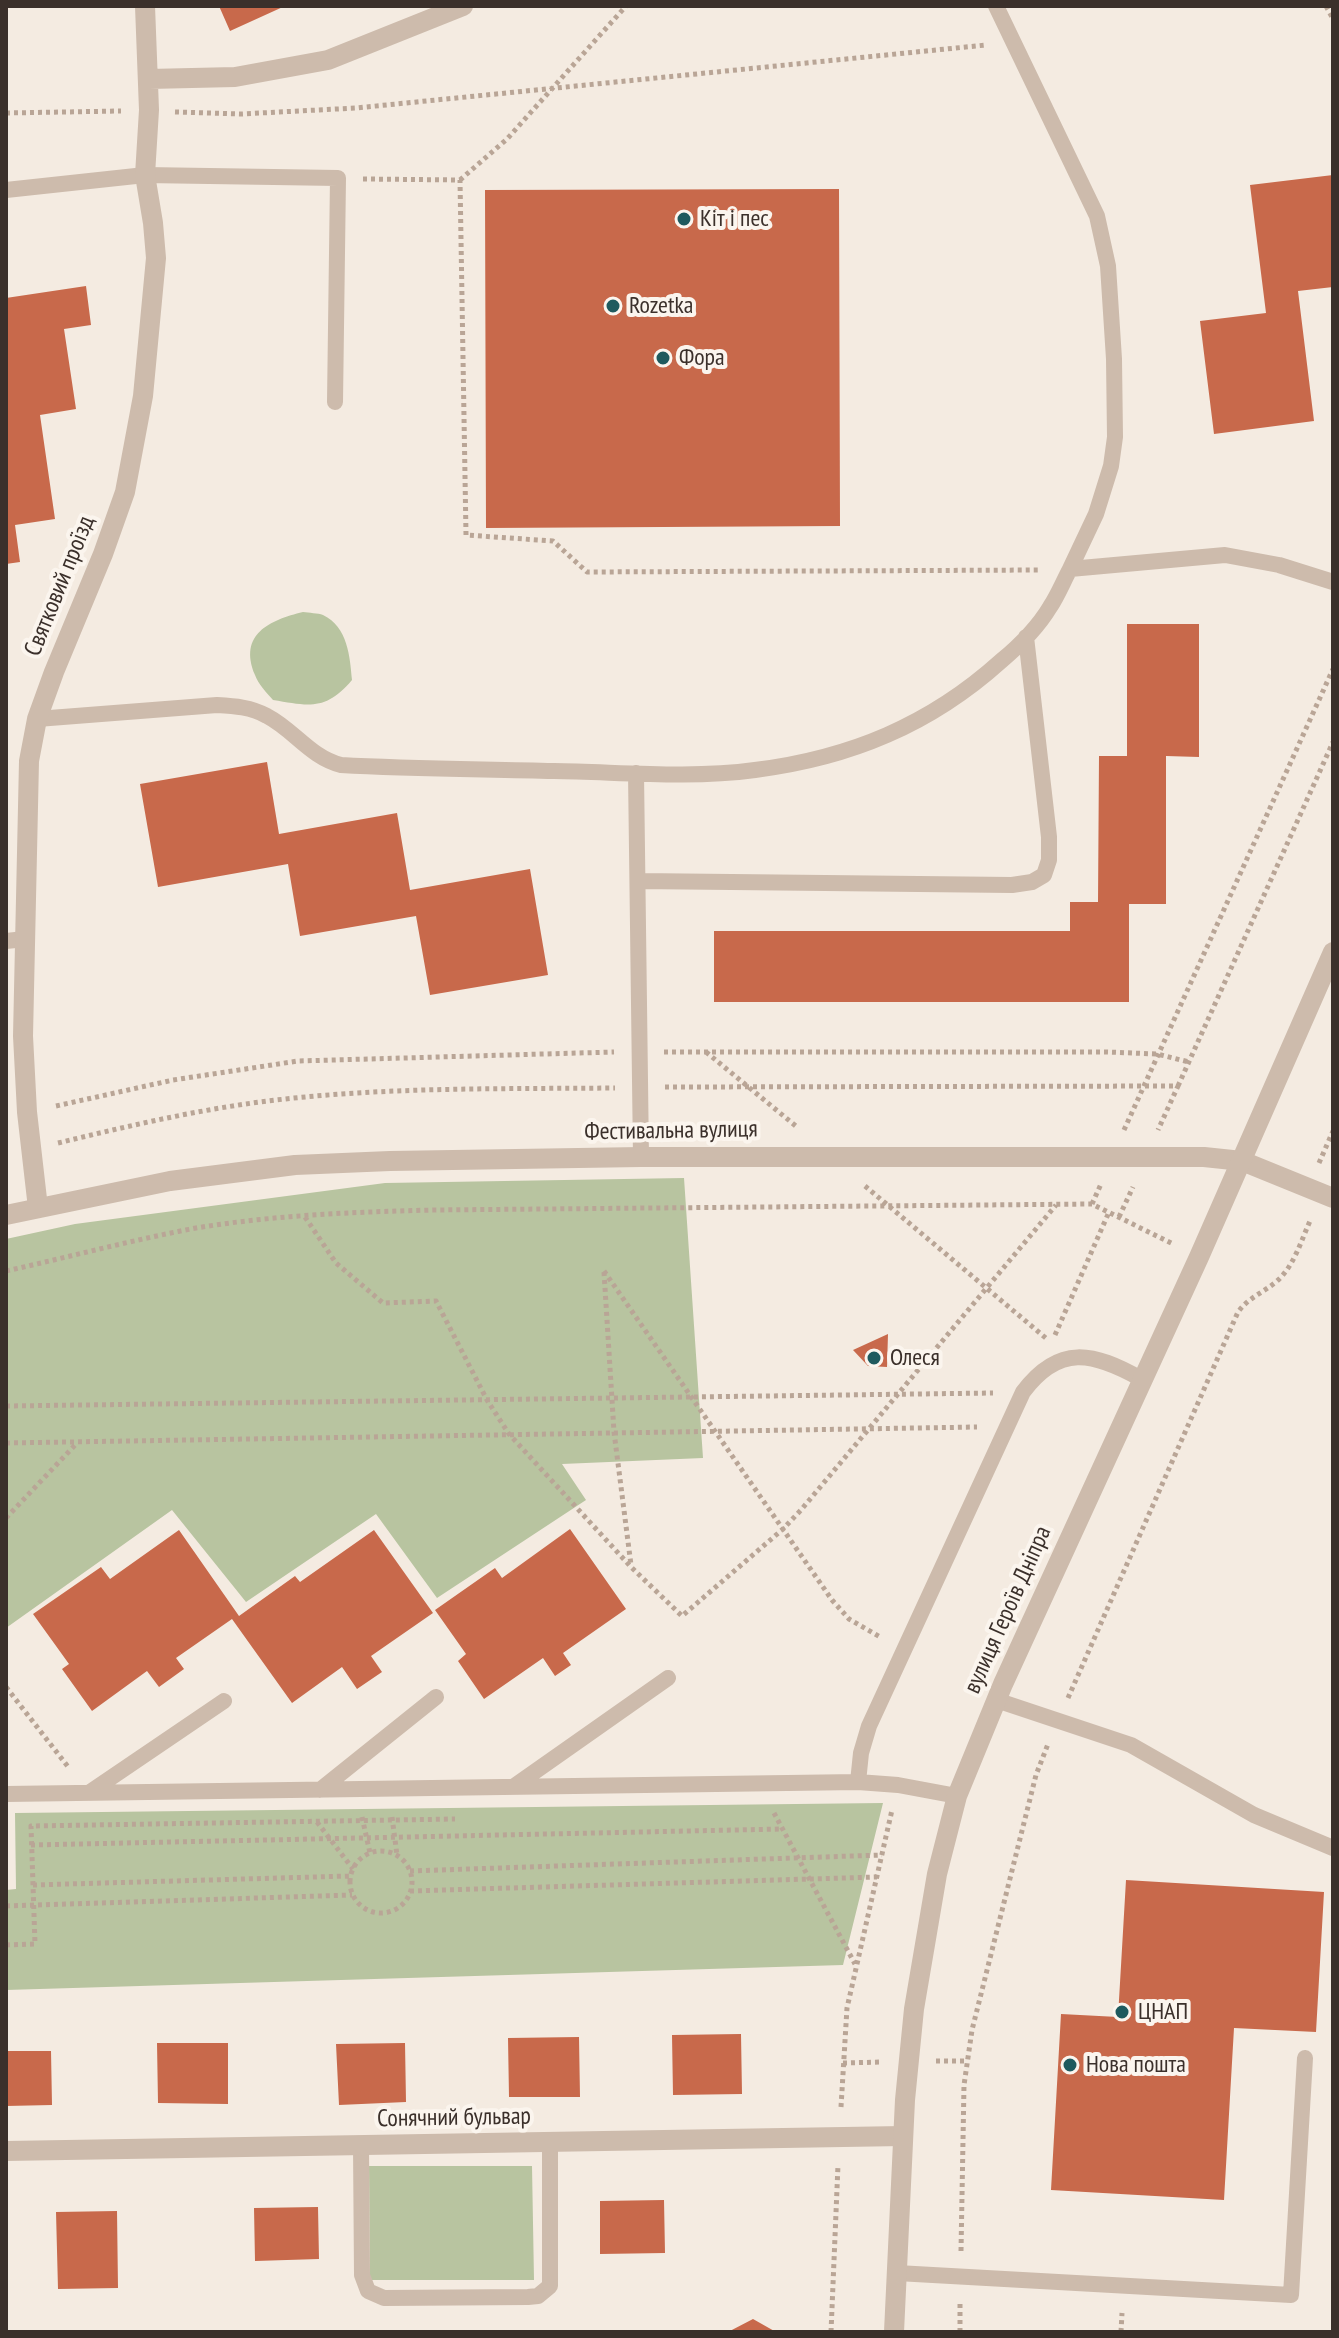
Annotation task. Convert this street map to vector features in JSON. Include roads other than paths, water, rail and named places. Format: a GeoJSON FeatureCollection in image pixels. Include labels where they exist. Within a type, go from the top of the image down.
{"type":"FeatureCollection","features":[{"type":"Feature","properties":{"kind":"street","name":"Святковий проїзд"},"geometry":{"type":"LineString","coordinates":[[38,1208],[27,1112],[16,940],[29,761],[37,719],[125,492],[135,443],[153,312],[156,258],[145,175],[149,79],[145,6]]}},
{"type":"Feature","properties":{"kind":"street"},"geometry":{"type":"LineString","coordinates":[[149,79],[235,77],[328,60],[463,6]]}},
{"type":"Feature","properties":{"kind":"street","name":"вулиця Героїв Дніпра"},"geometry":{"type":"LineString","coordinates":[[894,2332],[903,2136],[914,2009],[937,1874],[957,1796],[996,1700],[1199,1257],[1333,952]]}},
{"type":"Feature","properties":{"kind":"street","name":"Фестивальна вулиця"},"geometry":{"type":"LineString","coordinates":[[6,1215],[170,1181],[295,1165],[641,1157],[1204,1157],[1242,1161],[1333,1198]]}},
{"type":"Feature","properties":{"kind":"street","name":"Сонячний бульвар"},"geometry":{"type":"LineString","coordinates":[[6,2151],[903,2136]]}},
{"type":"Feature","properties":{"kind":"lane"},"geometry":{"type":"LineString","coordinates":[[37,719],[205,706],[244,707],[267,715],[326,761],[341,765],[716,774],[821,758],[859,747],[910,726],[982,679],[1049,610],[1096,514],[1111,466],[1115,437],[1108,266],[1097,216],[996,6]]}},
{"type":"Feature","properties":{"kind":"lane"},"geometry":{"type":"LineString","coordinates":[[6,190],[145,175],[338,178],[335,402]]}},
{"type":"Feature","properties":{"kind":"lane"},"geometry":{"type":"LineString","coordinates":[[1070,569],[1225,555],[1265,562],[1333,582]]}},
{"type":"Feature","properties":{"kind":"lane"},"geometry":{"type":"LineString","coordinates":[[638,881],[1012,885],[1032,882],[1044,875],[1049,860],[1049,837],[1026,637]]}},
{"type":"Feature","properties":{"kind":"lane"},"geometry":{"type":"LineString","coordinates":[[636,773],[641,1157]]}},
{"type":"Feature","properties":{"kind":"lane"},"geometry":{"type":"LineString","coordinates":[[858,1782],[861,1753],[869,1726],[1023,1392],[1042,1370],[1074,1357],[1100,1358],[1141,1379]]}},
{"type":"Feature","properties":{"kind":"lane"},"geometry":{"type":"LineString","coordinates":[[513,1787],[668,1678]]}},
{"type":"Feature","properties":{"kind":"lane"},"geometry":{"type":"LineString","coordinates":[[320,1790],[436,1697]]}},
{"type":"Feature","properties":{"kind":"lane"},"geometry":{"type":"LineString","coordinates":[[996,1700],[1131,1745],[1254,1815],[1333,1848]]}},
{"type":"Feature","properties":{"kind":"lane"},"geometry":{"type":"LineString","coordinates":[[89,1792],[224,1701]]}},
{"type":"Feature","properties":{"kind":"lane"},"geometry":{"type":"LineString","coordinates":[[6,1794],[858,1782],[898,1785],[957,1796]]}},
{"type":"Feature","properties":{"kind":"lane"},"geometry":{"type":"LineString","coordinates":[[897,2273],[1291,2295],[1305,2058]]}},
{"type":"Feature","properties":{"kind":"lane"},"geometry":{"type":"LineString","coordinates":[[361,2146],[362,2275],[368,2291],[384,2298],[528,2297],[538,2296],[550,2286],[550,2142]]}},
{"type":"Feature","properties":{"kind":"place","name":"Кіт і пес"},"geometry":{"type":"Point","coordinates":[684,219]}},
{"type":"Feature","properties":{"kind":"place","name":"Rozetka"},"geometry":{"type":"Point","coordinates":[613,306]}},
{"type":"Feature","properties":{"kind":"place","name":"Фора"},"geometry":{"type":"Point","coordinates":[663,358]}},
{"type":"Feature","properties":{"kind":"place","name":"Олеся"},"geometry":{"type":"Point","coordinates":[874,1358]}},
{"type":"Feature","properties":{"kind":"place","name":"ЦНАП"},"geometry":{"type":"Point","coordinates":[1122,2012]}},
{"type":"Feature","properties":{"kind":"place","name":"Нова пошта"},"geometry":{"type":"Point","coordinates":[1070,2065]}}]}
